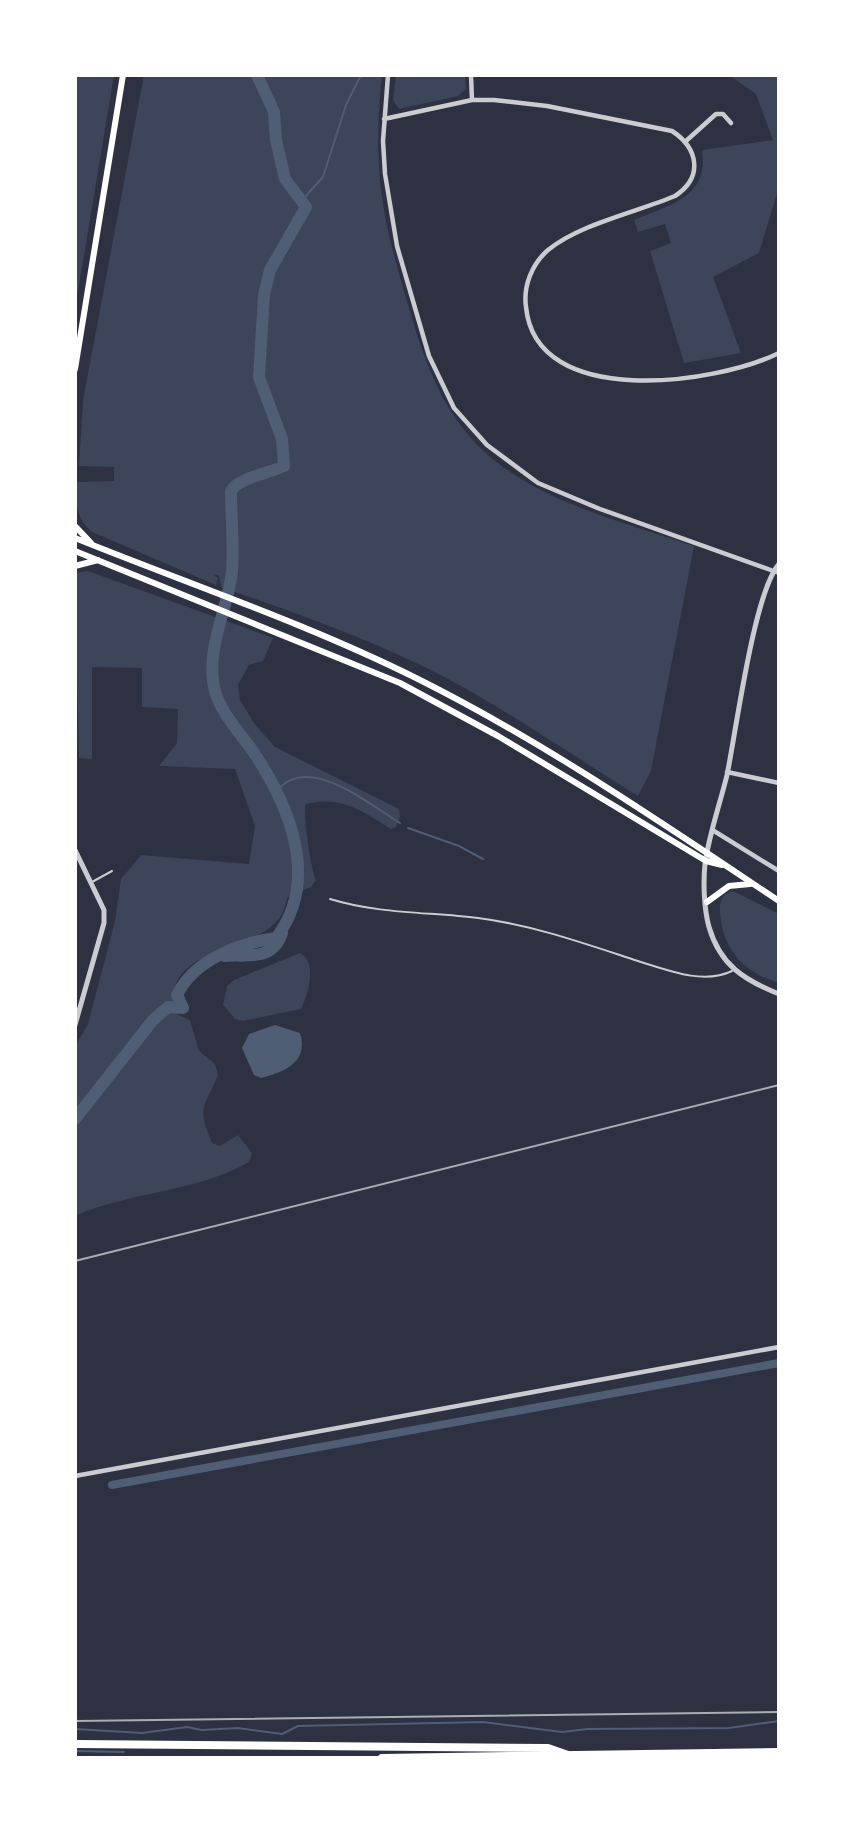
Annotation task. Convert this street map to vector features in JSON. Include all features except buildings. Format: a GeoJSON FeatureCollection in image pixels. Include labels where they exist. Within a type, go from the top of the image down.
{"type":"FeatureCollection","features":[{"type":"Feature","properties":{"kind":"highway"},"geometry":{"type":"LineString","coordinates":[[75,1744],[548,1748],[568,1755]]}},
{"type":"Feature","properties":{"kind":"highway"},"geometry":{"type":"LineString","coordinates":[[382,1758],[779,1752]]}},
{"type":"Feature","properties":{"kind":"main road"},"geometry":{"type":"LineString","coordinates":[[75,369],[123,75]]}},
{"type":"Feature","properties":{"kind":"main road"},"geometry":{"type":"LineString","coordinates":[[75,526],[95,546]]}},
{"type":"Feature","properties":{"kind":"main road"},"geometry":{"type":"LineString","coordinates":[[75,538],[379,660],[459,700],[563,761],[708,852],[752,884],[779,898]]}},
{"type":"Feature","properties":{"kind":"main road"},"geometry":{"type":"LineString","coordinates":[[75,551],[400,682],[498,736],[706,860],[724,866]]}},
{"type":"Feature","properties":{"kind":"main road"},"geometry":{"type":"LineString","coordinates":[[75,566],[83,561],[100,560]]}},
{"type":"Feature","properties":{"kind":"main road"},"geometry":{"type":"LineString","coordinates":[[706,902],[729,886],[752,884]]}},
{"type":"Feature","properties":{"kind":"street"},"geometry":{"type":"LineString","coordinates":[[388,75],[384,119],[385,174],[397,246],[432,364],[444,391],[468,425],[487,445],[538,483],[600,509],[776,571]]}},
{"type":"Feature","properties":{"kind":"street"},"geometry":{"type":"LineString","coordinates":[[471,75],[472,100]]}},
{"type":"Feature","properties":{"kind":"street"},"geometry":{"type":"LineString","coordinates":[[384,119],[472,100],[547,106],[672,131],[686,141],[693,153],[693,176],[681,192],[579,233],[550,249],[539,259],[531,272],[525,300],[532,331],[540,344],[560,364],[587,374],[610,378],[701,377],[752,365],[779,353]]}},
{"type":"Feature","properties":{"kind":"street"},"geometry":{"type":"LineString","coordinates":[[686,141],[716,114],[723,114],[731,123]]}},
{"type":"Feature","properties":{"kind":"street"},"geometry":{"type":"LineString","coordinates":[[779,564],[745,679],[706,860],[706,902],[709,925],[717,948],[733,970],[753,984],[779,994]]}},
{"type":"Feature","properties":{"kind":"street"},"geometry":{"type":"LineString","coordinates":[[727,772],[779,783]]}},
{"type":"Feature","properties":{"kind":"street"},"geometry":{"type":"LineString","coordinates":[[713,831],[779,871]]}},
{"type":"Feature","properties":{"kind":"street"},"geometry":{"type":"LineString","coordinates":[[75,850],[104,910],[104,923],[75,1025]]}},
{"type":"Feature","properties":{"kind":"street"},"geometry":{"type":"LineString","coordinates":[[75,1476],[779,1347]]}},
{"type":"Feature","properties":{"kind":"lane"},"geometry":{"type":"LineString","coordinates":[[91,882],[112,871]]}},
{"type":"Feature","properties":{"kind":"lane"},"geometry":{"type":"LineString","coordinates":[[330,899],[372,909],[480,919],[538,930],[668,971],[710,977],[733,970]]}},
{"type":"Feature","properties":{"kind":"shaded area"},"geometry":{"type":"Polygon","coordinates":[[[75,75],[114,75],[75,309],[75,75]]]}},
{"type":"Feature","properties":{"kind":"shaded area"},"geometry":{"type":"Polygon","coordinates":[[[144,75],[382,75],[378,154],[388,229],[419,340],[448,407],[479,447],[521,479],[568,503],[694,546],[651,771],[638,796],[496,707],[421,665],[336,629],[221,587],[219,576],[213,574],[218,578],[216,585],[92,532],[82,521],[77,503],[76,482],[114,481],[114,467],[79,466],[83,400],[144,75]]]}},
{"type":"Feature","properties":{"kind":"shaded area"},"geometry":{"type":"Polygon","coordinates":[[[396,75],[465,75],[466,89],[458,96],[399,109],[393,100],[396,75]]]}},
{"type":"Feature","properties":{"kind":"shaded area"},"geometry":{"type":"Polygon","coordinates":[[[729,75],[779,75],[779,187],[759,253],[713,277],[741,353],[684,363],[650,251],[671,243],[665,224],[638,232],[634,220],[673,203],[693,189],[703,166],[702,150],[773,140],[756,94],[729,75]]]}},
{"type":"Feature","properties":{"kind":"shaded area"},"geometry":{"type":"Polygon","coordinates":[[[88,571],[273,638],[263,661],[249,665],[238,685],[240,700],[254,723],[275,747],[399,809],[400,817],[396,827],[391,829],[361,811],[341,803],[306,804],[308,841],[316,880],[311,887],[288,897],[281,915],[267,930],[210,955],[193,964],[180,976],[174,992],[177,1014],[190,1020],[199,1051],[215,1064],[218,1075],[204,1107],[207,1131],[212,1143],[220,1146],[238,1135],[252,1153],[249,1162],[207,1180],[118,1201],[75,1216],[75,1046],[88,1024],[115,921],[121,879],[141,855],[249,864],[255,826],[235,769],[159,766],[177,743],[178,709],[142,707],[142,668],[92,667],[92,759],[79,758],[75,573],[88,571]]]}},
{"type":"Feature","properties":{"kind":"shaded area"},"geometry":{"type":"Polygon","coordinates":[[[733,891],[779,914],[779,983],[748,968],[728,943],[720,907],[725,894],[733,891]]]}},
{"type":"Feature","properties":{"kind":"shaded area"},"geometry":{"type":"Polygon","coordinates":[[[300,953],[309,964],[310,971],[309,988],[301,1009],[243,1021],[235,1019],[223,1005],[227,986],[234,980],[300,953]]]}},
{"type":"Feature","properties":{"kind":"shaded area"},"geometry":{"type":"Polygon","coordinates":[[[275,1025],[300,1033],[301,1051],[293,1064],[286,1069],[261,1078],[254,1075],[242,1048],[249,1034],[275,1025]]]}},
{"type":"Feature","properties":{"kind":"waterway"},"geometry":{"type":"LineString","coordinates":[[75,1119],[153,1020],[168,1007],[183,1008],[177,995],[194,972],[233,949],[276,938],[289,915],[296,892],[298,867],[288,818],[266,771],[220,704],[212,672],[215,643],[232,571],[231,491],[247,479],[284,466],[282,439],[259,377],[264,295],[270,270],[306,207],[285,179],[276,140],[274,112],[257,75]]}},
{"type":"Feature","properties":{"kind":"waterway"},"geometry":{"type":"LineString","coordinates":[[305,202],[305,197],[323,177],[346,105],[361,75]]}},
{"type":"Feature","properties":{"kind":"waterway"},"geometry":{"type":"LineString","coordinates":[[277,791],[290,780],[305,777],[321,779],[355,794],[400,823]]}},
{"type":"Feature","properties":{"kind":"waterway"},"geometry":{"type":"LineString","coordinates":[[408,828],[459,846],[483,859]]}},
{"type":"Feature","properties":{"kind":"waterway"},"geometry":{"type":"LineString","coordinates":[[224,956],[258,955],[266,952],[278,942],[282,933]]}},
{"type":"Feature","properties":{"kind":"waterway"},"geometry":{"type":"LineString","coordinates":[[112,1485],[779,1363]]}},
{"type":"Feature","properties":{"kind":"waterway"},"geometry":{"type":"LineString","coordinates":[[75,1729],[142,1733],[187,1727],[202,1730],[238,1728],[282,1734],[298,1726],[483,1722],[562,1732],[587,1729],[729,1728],[779,1721]]}},
{"type":"Feature","properties":{"kind":"waterway"},"geometry":{"type":"LineString","coordinates":[[75,1751],[124,1752]]}},
{"type":"Feature","properties":{"kind":"railway"},"geometry":{"type":"LineString","coordinates":[[75,1261],[779,1085]]}},
{"type":"Feature","properties":{"kind":"railway"},"geometry":{"type":"LineString","coordinates":[[75,1721],[779,1712]]}}]}
